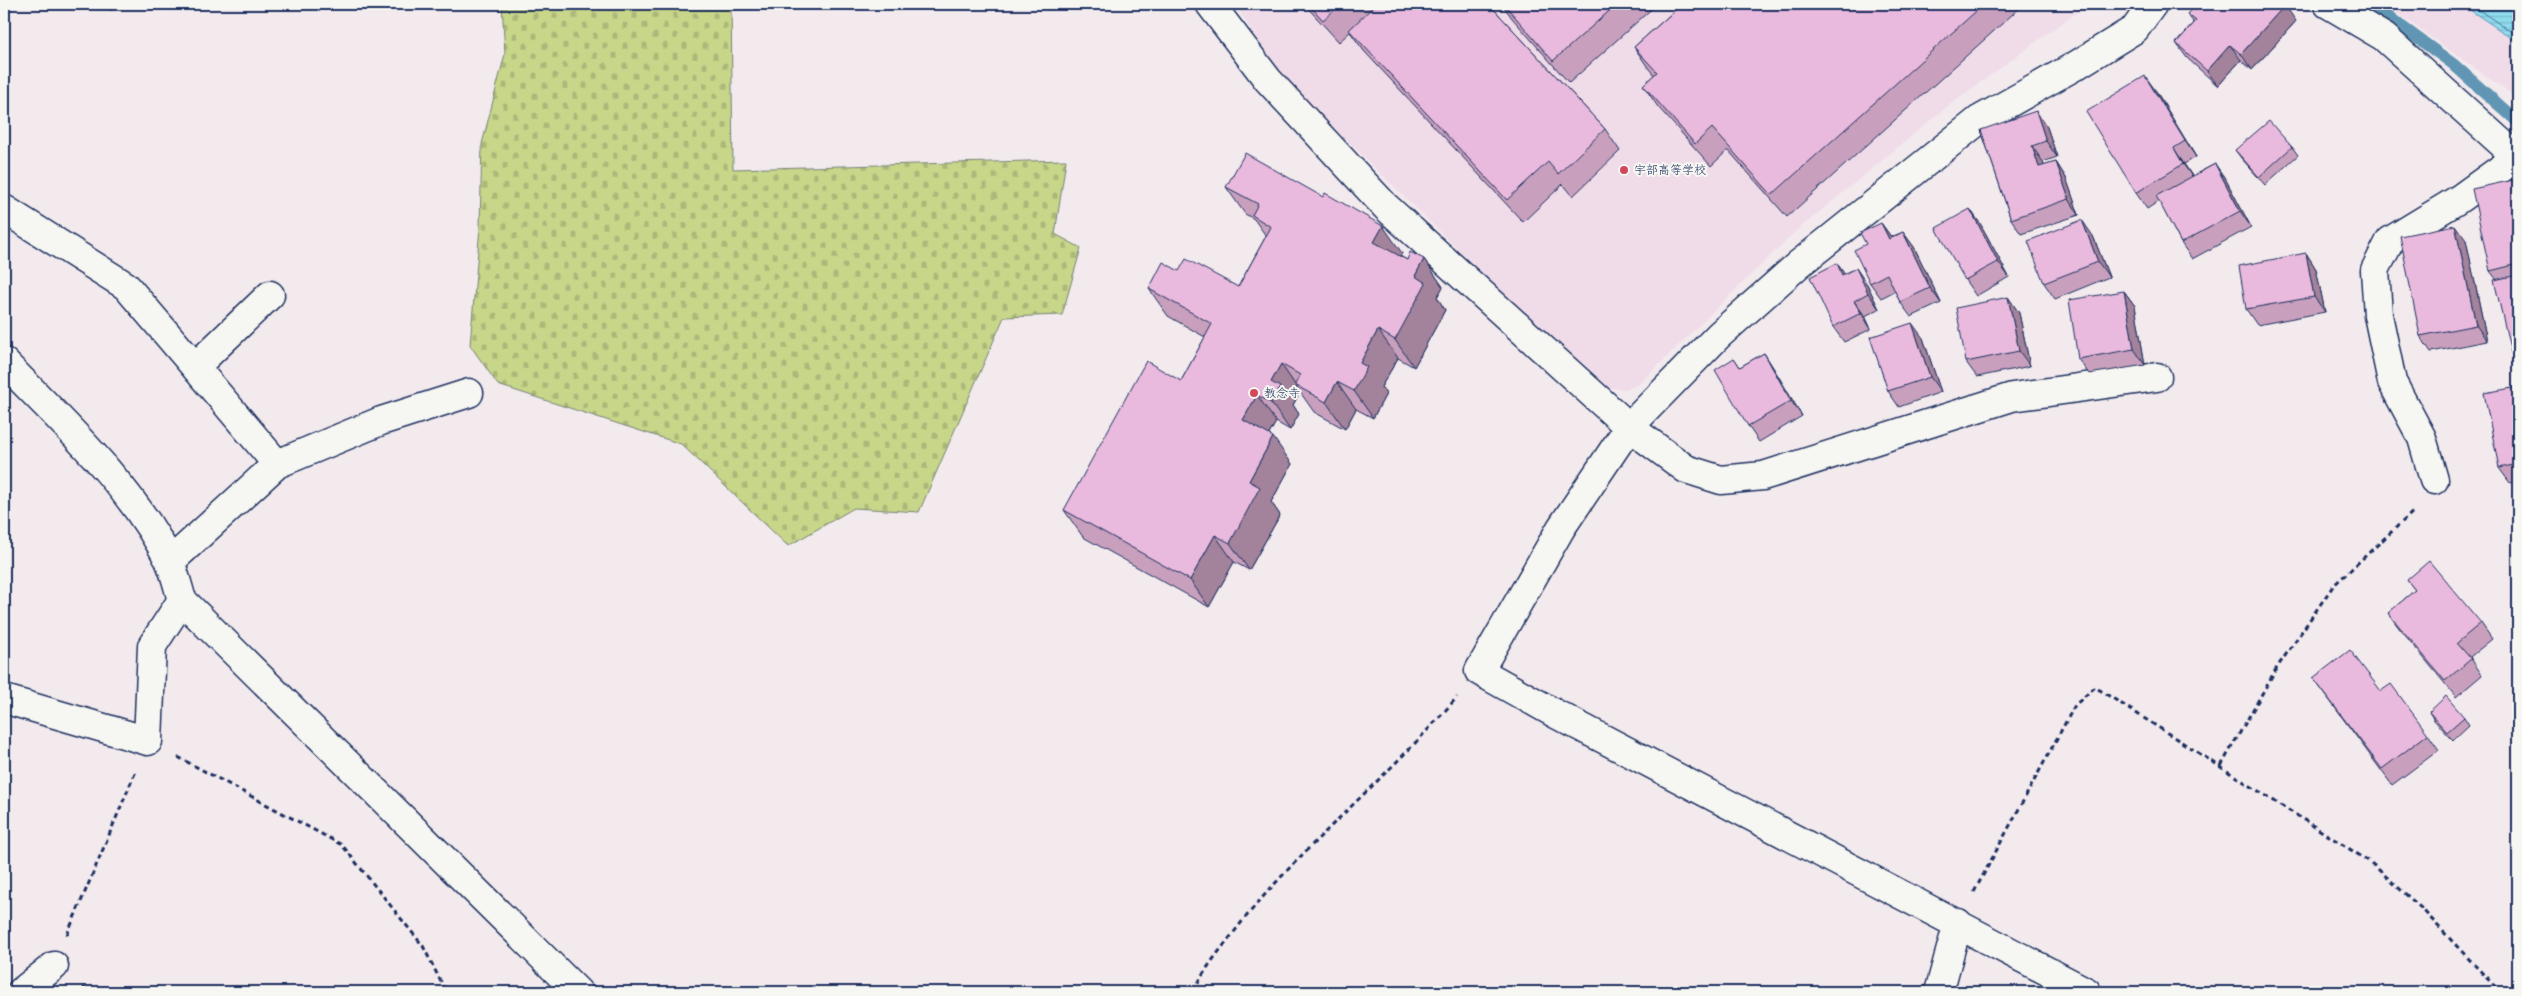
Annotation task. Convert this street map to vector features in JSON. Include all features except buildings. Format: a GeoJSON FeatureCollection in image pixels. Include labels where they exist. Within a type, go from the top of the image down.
{"type":"FeatureCollection","features":[{"type":"Feature","properties":{"kind":"street"},"geometry":{"type":"LineString","coordinates":[[1210,4],[1268,80],[1386,207],[1629,427],[1686,469],[1721,480],[1763,476],[2012,397],[2157,376]]}},
{"type":"Feature","properties":{"kind":"street"},"geometry":{"type":"LineString","coordinates":[[2087,992],[1565,719],[1479,671],[1561,528],[1629,427],[1719,335],[1799,264],[1979,120],[2075,66],[2134,29],[2153,4]]}},
{"type":"Feature","properties":{"kind":"street"},"geometry":{"type":"LineString","coordinates":[[2328,4],[2384,37],[2518,157],[2459,199],[2390,241],[2375,270],[2378,315],[2392,382],[2422,438],[2434,480]]}},
{"type":"Feature","properties":{"kind":"street"},"geometry":{"type":"LineString","coordinates":[[4,209],[126,286],[277,464]]}},
{"type":"Feature","properties":{"kind":"street"},"geometry":{"type":"LineString","coordinates":[[195,367],[270,295]]}},
{"type":"Feature","properties":{"kind":"street"},"geometry":{"type":"LineString","coordinates":[[4,362],[135,504],[170,562],[182,600],[578,992]]}},
{"type":"Feature","properties":{"kind":"street"},"geometry":{"type":"LineString","coordinates":[[170,562],[277,464],[381,421],[468,392]]}},
{"type":"Feature","properties":{"kind":"street"},"geometry":{"type":"LineString","coordinates":[[4,699],[148,740],[152,646],[182,600]]}},
{"type":"Feature","properties":{"kind":"street"},"geometry":{"type":"LineString","coordinates":[[1939,992],[1958,924]]}},
{"type":"Feature","properties":{"kind":"street"},"geometry":{"type":"LineString","coordinates":[[21,992],[54,966]]}},
{"type":"Feature","properties":{"kind":"path"},"geometry":{"type":"LineString","coordinates":[[2221,766],[2276,669],[2333,586],[2414,510],[2434,480]]}},
{"type":"Feature","properties":{"kind":"path"},"geometry":{"type":"LineString","coordinates":[[1194,992],[1203,972],[1258,903],[1342,813],[1439,718],[1479,671]]}},
{"type":"Feature","properties":{"kind":"path"},"geometry":{"type":"LineString","coordinates":[[1958,924],[2075,705],[2095,687],[2370,862],[2421,908],[2500,992]]}},
{"type":"Feature","properties":{"kind":"path"},"geometry":{"type":"LineString","coordinates":[[54,966],[148,740],[342,845],[422,946],[446,992]]}},
{"type":"Feature","properties":{"kind":"shaded area","name":"宇部高等学校"},"geometry":{"type":"Polygon","coordinates":[[[1234,4],[2088,4],[1947,107],[1795,232],[1639,384],[1626,389],[1609,388],[1577,366],[1285,80],[1234,4]]]}},
{"type":"Feature","properties":{"kind":"shaded area"},"geometry":{"type":"Polygon","coordinates":[[[2384,4],[2518,4],[2518,99],[2384,4]]]}},
{"type":"Feature","properties":{"kind":"green space"},"geometry":{"type":"Polygon","coordinates":[[[502,4],[731,4],[733,169],[1066,160],[1055,234],[1081,248],[1062,315],[1004,317],[919,512],[854,508],[788,546],[681,444],[498,385],[470,345],[480,227],[482,144],[505,54],[502,4]]]}},
{"type":"Feature","properties":{"kind":"water"},"geometry":{"type":"Polygon","coordinates":[[[2461,4],[2518,4],[2518,31],[2513,39],[2461,4]]]}},
{"type":"Feature","properties":{"kind":"waterway"},"geometry":{"type":"LineString","coordinates":[[2371,4],[2453,64],[2518,122]]}},
{"type":"Feature","properties":{"kind":"place","name":"宇部高等学校"},"geometry":{"type":"Point","coordinates":[1624,170]}},
{"type":"Feature","properties":{"kind":"place","name":"教念寺"},"geometry":{"type":"Point","coordinates":[1254,393]}}]}
